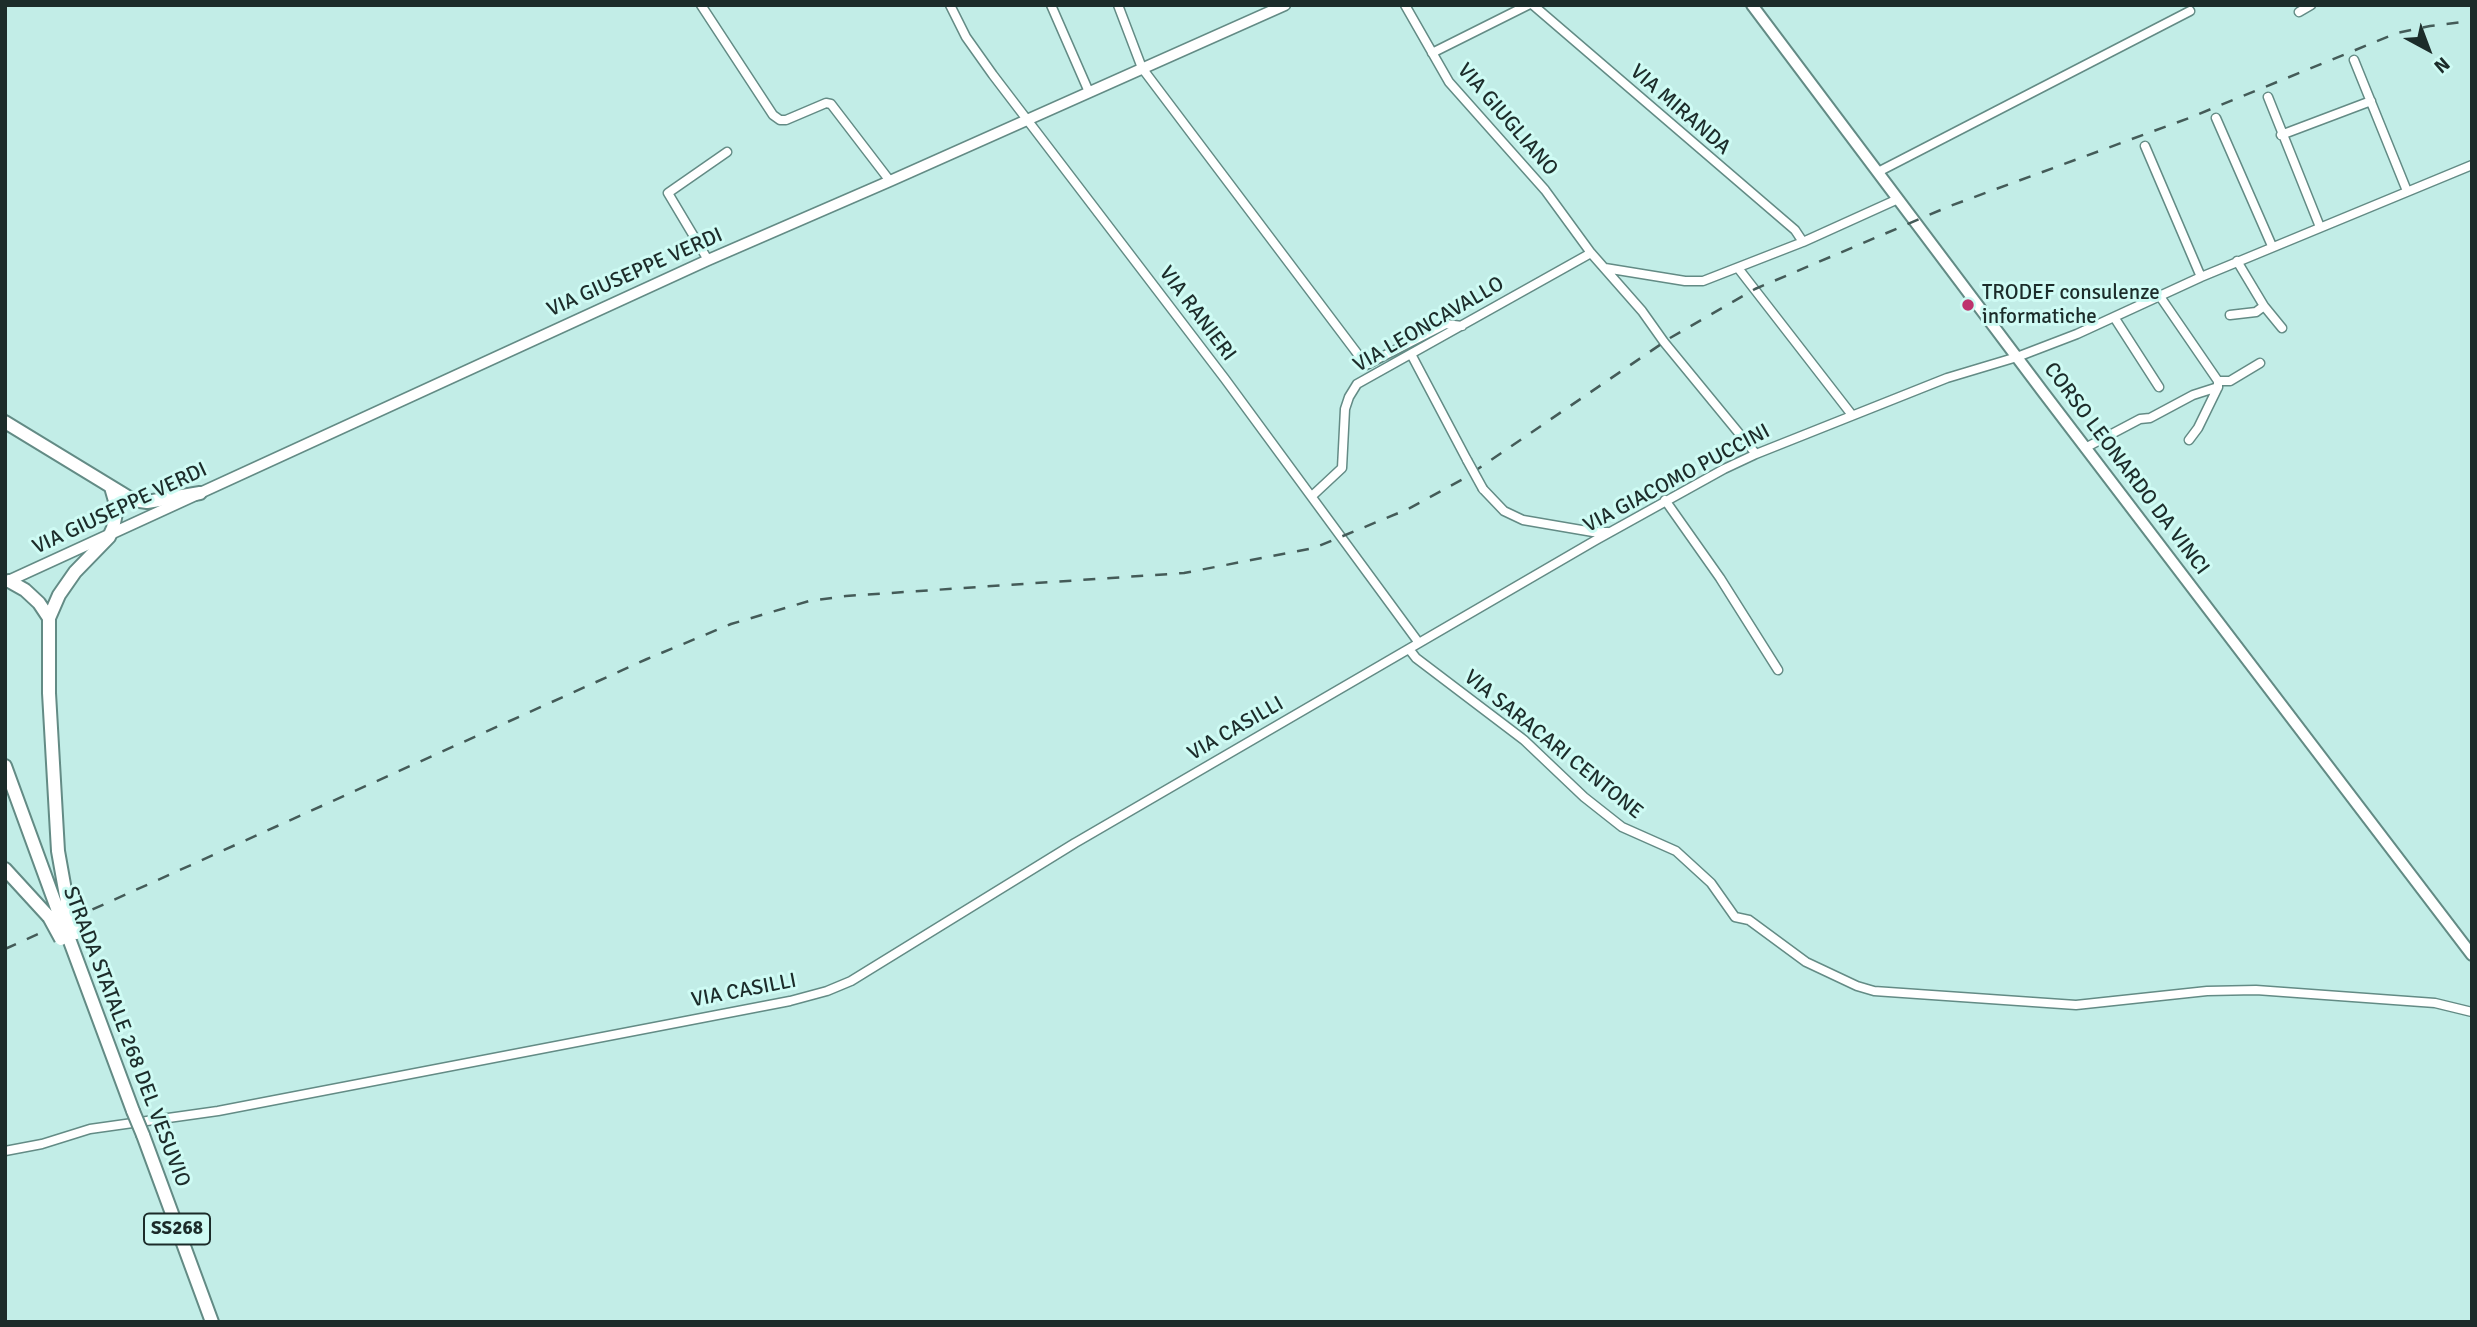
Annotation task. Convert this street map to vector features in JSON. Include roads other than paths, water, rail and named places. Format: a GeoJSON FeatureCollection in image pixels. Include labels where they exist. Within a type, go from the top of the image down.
{"type":"FeatureCollection","features":[{"type":"Feature","properties":{"kind":"highway"},"geometry":{"type":"LineString","coordinates":[[5,422],[133,500],[147,502],[200,493]]}},
{"type":"Feature","properties":{"kind":"highway"},"geometry":{"type":"LineString","coordinates":[[111,487],[117,509],[109,537],[75,572],[59,595],[49,618],[49,693],[59,912],[68,936],[79,988],[112,1054]]}},
{"type":"Feature","properties":{"kind":"highway"},"geometry":{"type":"LineString","coordinates":[[7,582],[25,590],[39,603],[49,618]]}},
{"type":"Feature","properties":{"kind":"highway","name":"STRADA STATALE 268 DEL VESUVIO"},"geometry":{"type":"LineString","coordinates":[[5,766],[59,912]]}},
{"type":"Feature","properties":{"kind":"highway"},"geometry":{"type":"LineString","coordinates":[[5,869],[59,912],[68,936]]}},
{"type":"Feature","properties":{"kind":"highway","name":"STRADA STATALE 268 DEL VESUVIO"},"geometry":{"type":"LineString","coordinates":[[68,936],[90,978],[96,1011],[212,1322]]}},
{"type":"Feature","properties":{"kind":"main road","name":"CORSO LEONARDO DA VINCI"},"geometry":{"type":"LineString","coordinates":[[1755,6],[2017,357],[2472,955]]}},
{"type":"Feature","properties":{"kind":"street"},"geometry":{"type":"LineString","coordinates":[[701,5],[773,115],[780,120],[786,120],[826,103],[831,104],[890,181]]}},
{"type":"Feature","properties":{"kind":"street","name":"VIA RANIERI"},"geometry":{"type":"LineString","coordinates":[[950,5],[966,37],[1027,120],[1312,496],[1419,643]]}},
{"type":"Feature","properties":{"kind":"street"},"geometry":{"type":"LineString","coordinates":[[1051,5],[1089,92]]}},
{"type":"Feature","properties":{"kind":"street"},"geometry":{"type":"LineString","coordinates":[[1118,5],[1142,68],[1366,365],[1446,324],[1462,326]]}},
{"type":"Feature","properties":{"kind":"street","name":"VIA GIUGLIANO"},"geometry":{"type":"LineString","coordinates":[[1405,5],[1449,82],[1545,190],[1591,253],[1756,454]]}},
{"type":"Feature","properties":{"kind":"street","name":"VIA MIRANDA"},"geometry":{"type":"LineString","coordinates":[[1432,53],[1531,5],[1795,230],[1803,242]]}},
{"type":"Feature","properties":{"kind":"street"},"geometry":{"type":"LineString","coordinates":[[2299,12],[2311,5]]}},
{"type":"Feature","properties":{"kind":"street","name":"VIA GIUSEPPE VERDI"},"geometry":{"type":"LineString","coordinates":[[7,582],[708,260],[1283,6]]}},
{"type":"Feature","properties":{"kind":"street"},"geometry":{"type":"LineString","coordinates":[[1878,172],[2190,11]]}},
{"type":"Feature","properties":{"kind":"street"},"geometry":{"type":"LineString","coordinates":[[2354,60],[2407,191]]}},
{"type":"Feature","properties":{"kind":"street"},"geometry":{"type":"LineString","coordinates":[[2268,97],[2320,227]]}},
{"type":"Feature","properties":{"kind":"street"},"geometry":{"type":"LineString","coordinates":[[2281,135],[2371,101]]}},
{"type":"Feature","properties":{"kind":"street"},"geometry":{"type":"LineString","coordinates":[[2216,118],[2272,246]]}},
{"type":"Feature","properties":{"kind":"street"},"geometry":{"type":"LineString","coordinates":[[2145,146],[2200,277]]}},
{"type":"Feature","properties":{"kind":"street"},"geometry":{"type":"LineString","coordinates":[[708,260],[668,193],[727,152]]}},
{"type":"Feature","properties":{"kind":"street","name":"VIA GIACOMO PUCCINI"},"geometry":{"type":"LineString","coordinates":[[1409,649],[1665,500],[1756,454],[1947,378],[2017,357],[2272,246],[2472,164]]}},
{"type":"Feature","properties":{"kind":"street"},"geometry":{"type":"LineString","coordinates":[[1605,268],[1692,282],[1715,278],[1898,199]]}},
{"type":"Feature","properties":{"kind":"street","name":"VIA LEONCAVALLO"},"geometry":{"type":"LineString","coordinates":[[1312,496],[1342,468],[1345,409],[1357,384],[1591,253]]}},
{"type":"Feature","properties":{"kind":"street"},"geometry":{"type":"LineString","coordinates":[[2237,261],[2264,306],[2282,328]]}},
{"type":"Feature","properties":{"kind":"street"},"geometry":{"type":"LineString","coordinates":[[1738,268],[1852,415]]}},
{"type":"Feature","properties":{"kind":"street"},"geometry":{"type":"LineString","coordinates":[[2159,295],[2218,384]]}},
{"type":"Feature","properties":{"kind":"street"},"geometry":{"type":"LineString","coordinates":[[2230,315],[2256,312],[2264,306]]}},
{"type":"Feature","properties":{"kind":"street"},"geometry":{"type":"LineString","coordinates":[[2114,317],[2159,387]]}},
{"type":"Feature","properties":{"kind":"street"},"geometry":{"type":"LineString","coordinates":[[1411,354],[1483,489],[1504,511],[1523,520],[1593,532],[1611,532]]}},
{"type":"Feature","properties":{"kind":"street"},"geometry":{"type":"LineString","coordinates":[[2085,447],[2140,419],[2150,418],[2193,395],[2230,380],[2260,363]]}},
{"type":"Feature","properties":{"kind":"street"},"geometry":{"type":"LineString","coordinates":[[2189,440],[2198,428],[2218,384]]}},
{"type":"Feature","properties":{"kind":"street"},"geometry":{"type":"LineString","coordinates":[[1665,500],[1720,578],[1778,670]]}},
{"type":"Feature","properties":{"kind":"street","name":"VIA SARACARI CENTONE"},"geometry":{"type":"LineString","coordinates":[[1409,649],[1416,658],[1524,740],[1584,797],[1622,827],[1676,851],[1711,883],[1735,916],[1749,920],[1806,962],[1874,992],[2076,1005],[2207,991],[2256,990],[2435,1003],[2472,1012]]}},
{"type":"Feature","properties":{"kind":"street","name":"VIA CASILLI"},"geometry":{"type":"LineString","coordinates":[[5,1151],[42,1144],[90,1129],[218,1111],[790,1001],[827,991],[851,981],[1075,843],[1409,649]]}},
{"type":"Feature","properties":{"kind":"railway"},"geometry":{"type":"LineString","coordinates":[[5,949],[647,659],[731,624],[809,601],[846,596],[1184,573],[1314,548],[1408,509],[1463,479],[1670,338],[1755,289],[1950,206],[2189,118],[2397,33],[2472,21]]}},
{"type":"Feature","properties":{"kind":"place","name":"TRODEF consulenze informatiche"},"geometry":{"type":"Point","coordinates":[1968,305]}}]}
